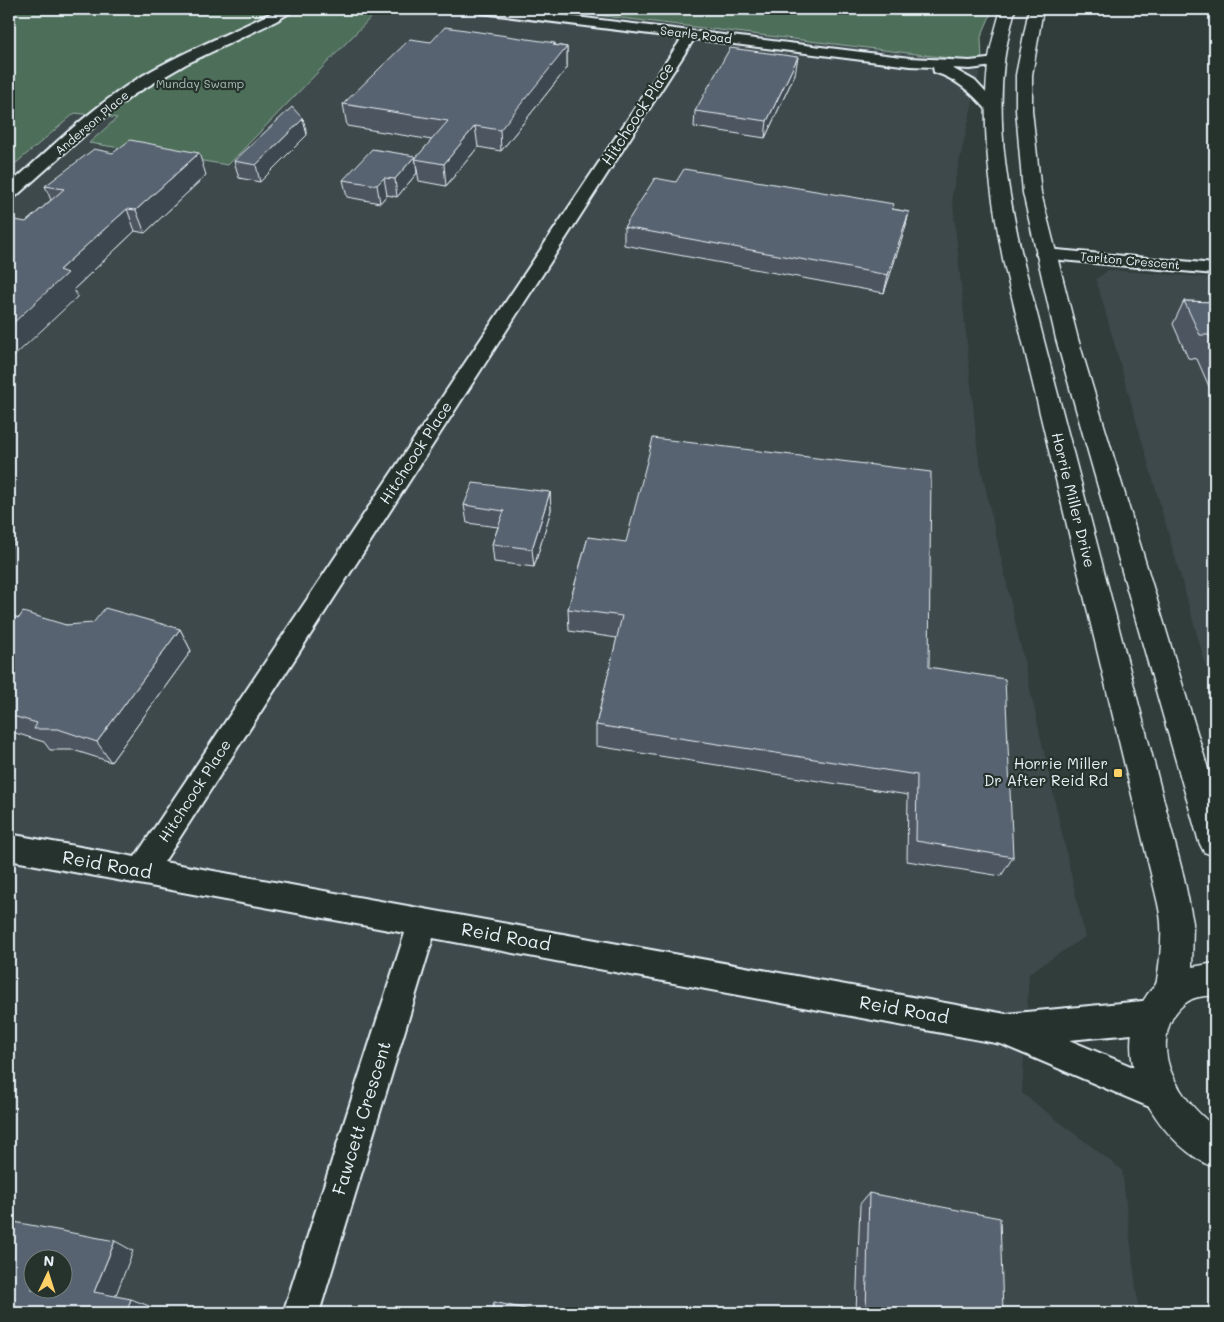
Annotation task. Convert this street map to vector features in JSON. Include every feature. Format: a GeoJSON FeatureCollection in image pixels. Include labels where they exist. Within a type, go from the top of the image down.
{"type":"FeatureCollection","features":[{"type":"Feature","properties":{"kind":"main road","name":"Horrie Miller Drive"},"geometry":{"type":"LineString","coordinates":[[1008,9],[996,62],[993,108],[994,148],[999,192],[1014,264],[1168,878],[1177,923],[1174,989]]}},
{"type":"Feature","properties":{"kind":"main road"},"geometry":{"type":"LineString","coordinates":[[1036,9],[1024,75],[1024,110],[1032,193],[1067,339],[1215,842]]}},
{"type":"Feature","properties":{"kind":"main road"},"geometry":{"type":"LineString","coordinates":[[1213,1151],[1185,1124],[1166,1098],[1152,1069],[1148,1041],[1153,1016],[1162,1001],[1174,989],[1199,980],[1215,979]]}},
{"type":"Feature","properties":{"kind":"street","name":"Anderson Place"},"geometry":{"type":"LineString","coordinates":[[9,193],[108,106],[129,91],[161,71],[289,9]]}},
{"type":"Feature","properties":{"kind":"street","name":"Searle Road"},"geometry":{"type":"LineString","coordinates":[[481,9],[910,62],[970,65],[996,62]]}},
{"type":"Feature","properties":{"kind":"street","name":"Hitchcock Place"},"geometry":{"type":"LineString","coordinates":[[142,872],[691,34]]}},
{"type":"Feature","properties":{"kind":"street","name":"Searle Road"},"geometry":{"type":"LineString","coordinates":[[910,62],[950,71],[970,82],[993,108]]}},
{"type":"Feature","properties":{"kind":"street","name":"Tarlton Crescent"},"geometry":{"type":"LineString","coordinates":[[1046,254],[1215,269]]}},
{"type":"Feature","properties":{"kind":"street","name":"Reid Road"},"geometry":{"type":"LineString","coordinates":[[9,847],[1002,1028],[1056,1026],[1153,1016]]}},
{"type":"Feature","properties":{"kind":"street","name":"Fawcett Crescent"},"geometry":{"type":"LineString","coordinates":[[301,1313],[423,922]]}},
{"type":"Feature","properties":{"kind":"street","name":"Reid Road"},"geometry":{"type":"LineString","coordinates":[[1002,1028],[1166,1098]]}},
{"type":"Feature","properties":{"kind":"shaded area"},"geometry":{"type":"Polygon","coordinates":[[[270,9],[707,9],[698,26],[982,62],[952,194],[978,454],[1085,937],[1029,973],[1022,1093],[1122,1170],[1139,1313],[9,1313],[9,161],[73,109],[270,9]]]}},
{"type":"Feature","properties":{"kind":"shaded area"},"geometry":{"type":"Polygon","coordinates":[[[1108,270],[1215,278],[1215,698],[1096,279],[1108,270]]]}},
{"type":"Feature","properties":{"kind":"green space","name":"Munday Swamp"},"geometry":{"type":"Polygon","coordinates":[[[9,9],[379,9],[228,165],[89,143],[117,118],[75,113],[9,169],[9,9]]]}},
{"type":"Feature","properties":{"kind":"green space"},"geometry":{"type":"Polygon","coordinates":[[[547,9],[993,9],[981,37],[982,62],[547,9]]]}},
{"type":"Feature","properties":{"kind":"building"},"geometry":{"type":"Polygon","coordinates":[[[445,27],[555,43],[553,45],[567,47],[500,130],[475,126],[444,164],[415,159],[448,121],[343,104],[410,39],[431,42],[445,27]]]}},
{"type":"Feature","properties":{"kind":"building"},"geometry":{"type":"Polygon","coordinates":[[[730,48],[798,57],[767,121],[695,111],[730,48]]]}},
{"type":"Feature","properties":{"kind":"building"},"geometry":{"type":"Polygon","coordinates":[[[292,107],[303,119],[256,165],[234,161],[292,107]]]}},
{"type":"Feature","properties":{"kind":"building"},"geometry":{"type":"Polygon","coordinates":[[[130,140],[199,153],[136,210],[127,209],[59,270],[67,273],[9,327],[9,219],[26,222],[64,189],[45,186],[94,149],[113,153],[130,140]]]}},
{"type":"Feature","properties":{"kind":"building"},"geometry":{"type":"Polygon","coordinates":[[[372,149],[415,156],[395,179],[384,178],[377,185],[343,180],[372,149]]]}},
{"type":"Feature","properties":{"kind":"building"},"geometry":{"type":"Polygon","coordinates":[[[684,169],[894,204],[892,209],[909,212],[888,275],[624,227],[655,178],[676,182],[684,169]]]}},
{"type":"Feature","properties":{"kind":"building"},"geometry":{"type":"Polygon","coordinates":[[[1184,301],[1215,302],[1215,349],[1209,335],[1200,335],[1184,301]]]}},
{"type":"Feature","properties":{"kind":"building"},"geometry":{"type":"Polygon","coordinates":[[[653,438],[931,472],[929,667],[1005,679],[1013,857],[916,841],[917,775],[596,725],[622,616],[568,609],[588,537],[626,542],[653,438]]]}},
{"type":"Feature","properties":{"kind":"building"},"geometry":{"type":"Polygon","coordinates":[[[473,483],[550,492],[532,549],[492,544],[504,511],[464,505],[473,483]]]}},
{"type":"Feature","properties":{"kind":"building"},"geometry":{"type":"Polygon","coordinates":[[[105,608],[180,629],[97,742],[58,729],[34,729],[37,723],[9,715],[9,615],[19,618],[23,612],[66,625],[93,623],[105,608]]]}},
{"type":"Feature","properties":{"kind":"building"},"geometry":{"type":"Polygon","coordinates":[[[869,1193],[1000,1218],[1003,1313],[866,1313],[869,1193]]]}},
{"type":"Feature","properties":{"kind":"building"},"geometry":{"type":"Polygon","coordinates":[[[9,1221],[115,1241],[94,1292],[131,1299],[126,1313],[9,1313],[9,1221]]]}},
{"type":"Feature","properties":{"kind":"building"},"geometry":{"type":"Polygon","coordinates":[[[494,1302],[543,1313],[492,1313],[494,1302]]]}},
{"type":"Feature","properties":{"kind":"place","name":"Horrie Miller Dr After Reid Rd"},"geometry":{"type":"Point","coordinates":[1118,773]}}]}
